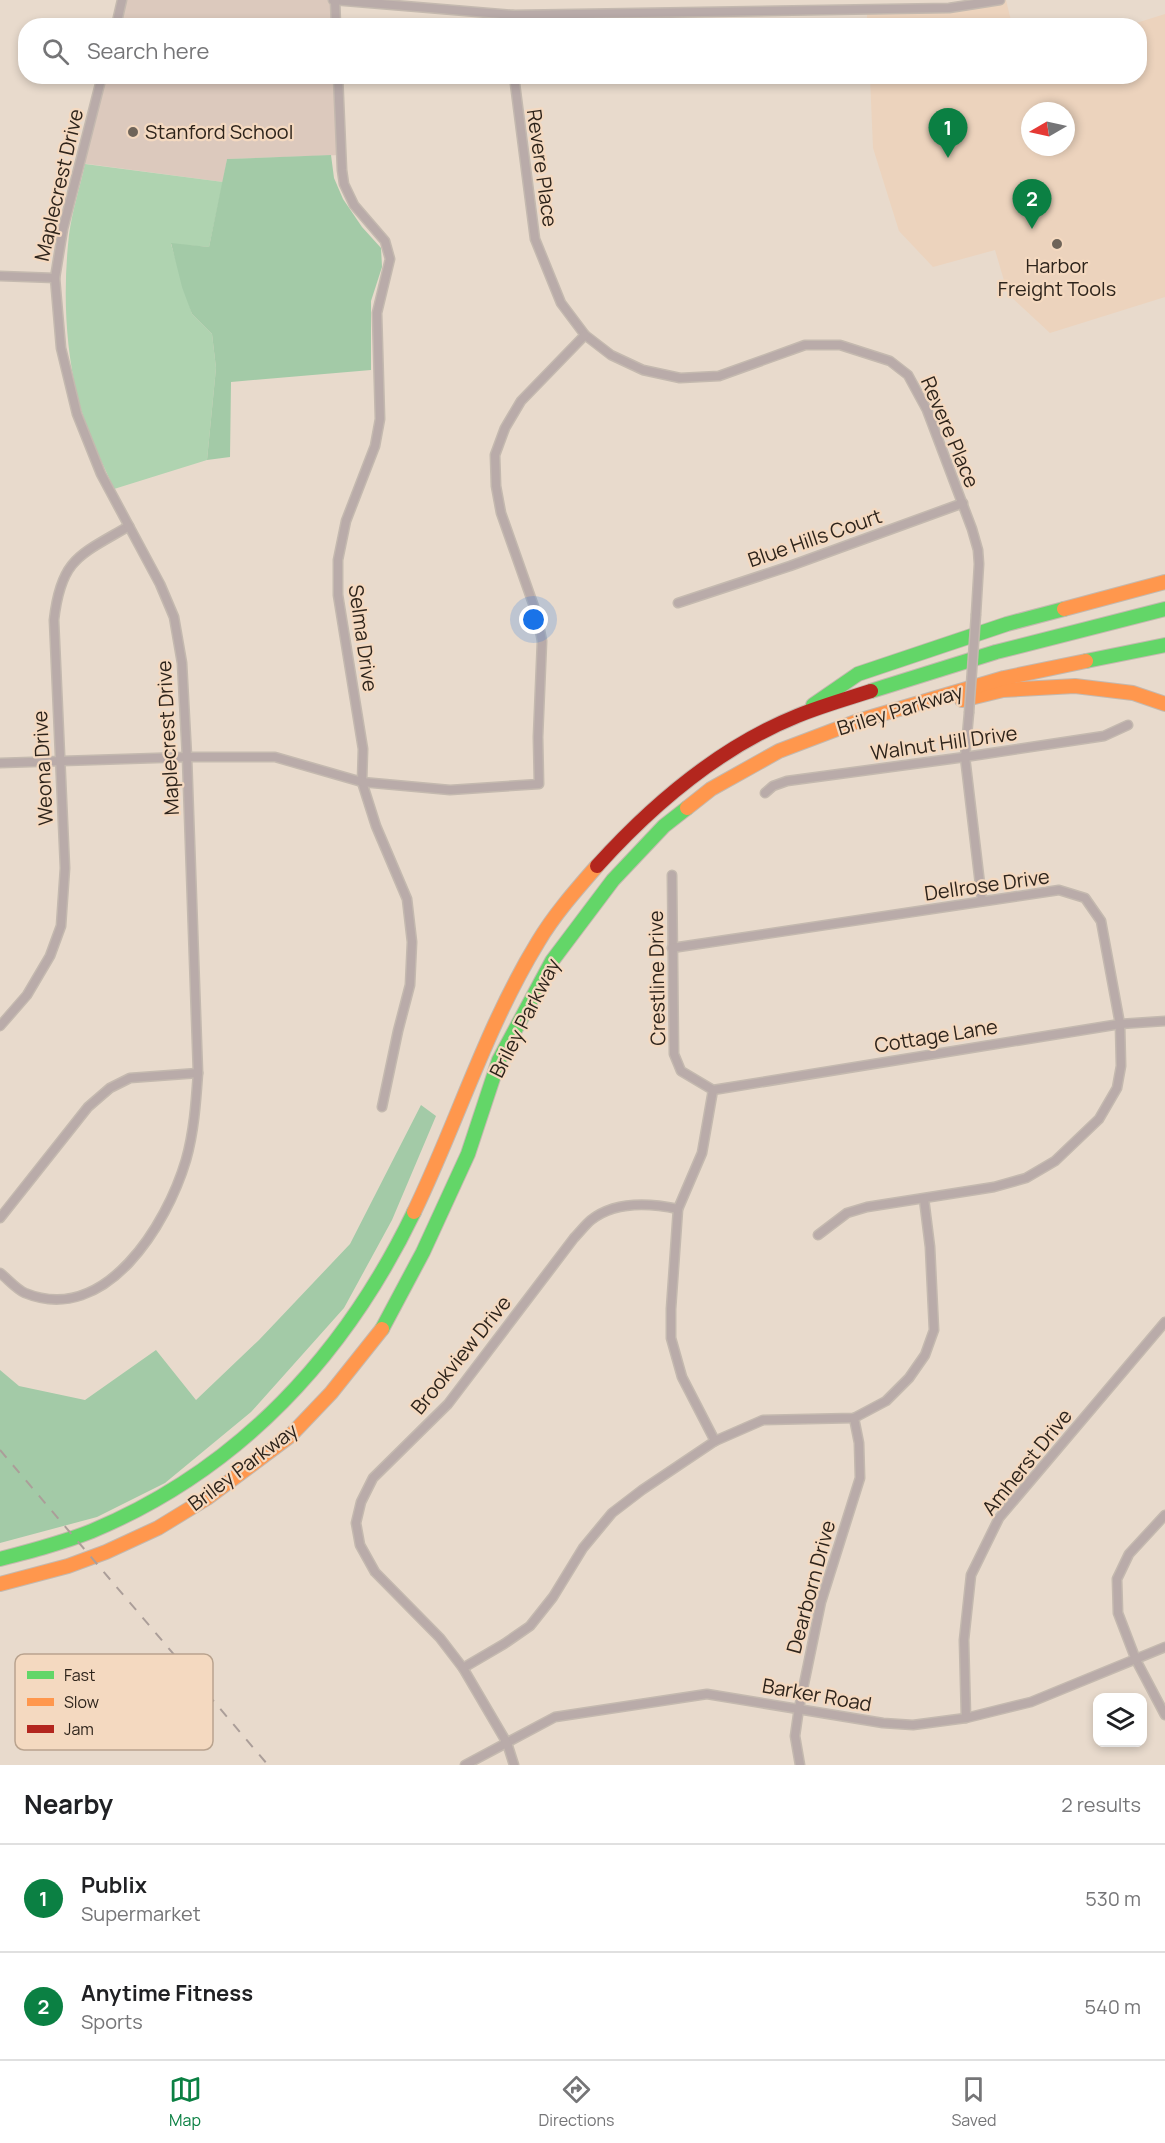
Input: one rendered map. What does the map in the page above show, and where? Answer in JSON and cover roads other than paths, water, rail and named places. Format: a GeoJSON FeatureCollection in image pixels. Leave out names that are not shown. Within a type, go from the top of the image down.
{"type":"FeatureCollection","features":[{"type":"Feature","properties":{"kind":"highway"},"geometry":{"type":"LineString","coordinates":[[795,717],[858,674],[1007,624],[1165,582]]}},
{"type":"Feature","properties":{"kind":"highway","name":"Briley Parkway"},"geometry":{"type":"LineString","coordinates":[[0,1559],[68,1540],[134,1512],[212,1465],[241,1444],[275,1413],[321,1364],[362,1309],[403,1236],[442,1149],[482,1050],[538,941],[579,886],[616,844],[664,798],[711,763],[795,717],[946,666],[1165,609]]}},
{"type":"Feature","properties":{"kind":"highway","name":"Briley Parkway"},"geometry":{"type":"LineString","coordinates":[[0,1584],[69,1566],[158,1528],[207,1498],[290,1436],[331,1393],[384,1326],[423,1252],[468,1154],[499,1060],[552,961],[613,880],[664,826],[711,789],[779,751],[858,721],[1004,678],[1165,645]]}},
{"type":"Feature","properties":{"kind":"highway"},"geometry":{"type":"LineString","coordinates":[[894,710],[951,703],[1003,690],[1075,686],[1133,693],[1165,704]]}},
{"type":"Feature","properties":{"kind":"street"},"geometry":{"type":"LineString","coordinates":[[118,18],[122,0]]}},
{"type":"Feature","properties":{"kind":"street"},"geometry":{"type":"LineString","coordinates":[[336,18],[335,0],[513,15],[949,8],[1000,0]]}},
{"type":"Feature","properties":{"kind":"street","name":"Maplecrest Drive"},"geometry":{"type":"LineString","coordinates":[[0,1273],[24,1292],[52,1300],[79,1298],[112,1280],[141,1250],[172,1199],[187,1158],[195,1114],[198,1073],[187,758],[182,663],[174,617],[160,584],[100,474],[77,414],[61,348],[55,278],[63,229],[100,84]]}},
{"type":"Feature","properties":{"kind":"street","name":"Selma Drive"},"geometry":{"type":"LineString","coordinates":[[338,84],[344,184],[354,205],[385,241],[390,259],[377,313],[380,419],[376,442],[346,521],[338,560],[338,595],[363,748],[362,782],[376,826],[407,899],[412,942],[410,986],[382,1107]]}},
{"type":"Feature","properties":{"kind":"street","name":"Revere Place"},"geometry":{"type":"LineString","coordinates":[[515,84],[535,239],[561,303],[585,334],[611,354],[643,370],[680,378],[719,376],[805,345],[840,345],[890,361],[908,375],[927,410],[963,503],[978,550],[979,579],[965,757],[982,902]]}},
{"type":"Feature","properties":{"kind":"street"},"geometry":{"type":"LineString","coordinates":[[0,276],[55,278]]}},
{"type":"Feature","properties":{"kind":"street"},"geometry":{"type":"LineString","coordinates":[[0,763],[275,757],[362,782],[450,790],[539,784],[538,737],[542,641],[537,615],[501,513],[496,486],[495,454],[505,428],[520,401],[585,334]]}},
{"type":"Feature","properties":{"kind":"street","name":"Blue Hills Court"},"geometry":{"type":"LineString","coordinates":[[678,603],[790,566],[963,503]]}},
{"type":"Feature","properties":{"kind":"street","name":"Weona Drive"},"geometry":{"type":"LineString","coordinates":[[0,1026],[27,995],[50,956],[61,926],[65,868],[54,620],[56,598],[66,572],[79,556],[129,526]]}},
{"type":"Feature","properties":{"kind":"street","name":"Walnut Hill Drive"},"geometry":{"type":"LineString","coordinates":[[765,793],[773,786],[787,781],[1104,736],[1128,725]]}},
{"type":"Feature","properties":{"kind":"street","name":"Crestline Drive"},"geometry":{"type":"LineString","coordinates":[[672,875],[674,1054],[681,1071],[713,1090]]}},
{"type":"Feature","properties":{"kind":"street","name":"Dellrose Drive"},"geometry":{"type":"LineString","coordinates":[[672,948],[1059,890],[1085,898],[1101,921],[1120,1024],[1121,1066],[1117,1088],[1099,1119],[1055,1161],[1026,1178],[994,1187],[867,1207],[847,1213],[818,1235]]}},
{"type":"Feature","properties":{"kind":"street","name":"Cottage Lane"},"geometry":{"type":"LineString","coordinates":[[713,1090],[1120,1024],[1165,1021]]}},
{"type":"Feature","properties":{"kind":"street"},"geometry":{"type":"LineString","coordinates":[[0,1218],[88,1107],[110,1088],[129,1078],[198,1073]]}},
{"type":"Feature","properties":{"kind":"street"},"geometry":{"type":"LineString","coordinates":[[713,1090],[702,1153],[678,1209],[671,1338],[682,1377],[715,1441]]}},
{"type":"Feature","properties":{"kind":"street"},"geometry":{"type":"LineString","coordinates":[[463,1668],[530,1626],[553,1597],[583,1548],[612,1513],[715,1441],[763,1420],[854,1418],[886,1401],[909,1378],[925,1355],[934,1330],[930,1247],[924,1199]]}},
{"type":"Feature","properties":{"kind":"street","name":"Brookview Drive"},"geometry":{"type":"LineString","coordinates":[[514,1765],[507,1743],[463,1668],[440,1638],[375,1572],[360,1545],[356,1523],[361,1502],[373,1478],[448,1404],[574,1238],[591,1220],[613,1208],[634,1205],[658,1204],[678,1209]]}},
{"type":"Feature","properties":{"kind":"street","name":"Amherst Drive"},"geometry":{"type":"LineString","coordinates":[[966,1718],[964,1640],[971,1575],[999,1518],[1165,1322]]}},
{"type":"Feature","properties":{"kind":"street","name":"Dearborn Drive"},"geometry":{"type":"LineString","coordinates":[[800,1765],[795,1736],[821,1602],[860,1478],[859,1443],[854,1418]]}},
{"type":"Feature","properties":{"kind":"street"},"geometry":{"type":"LineString","coordinates":[[1165,1515],[1129,1554],[1117,1579],[1118,1613],[1136,1660],[1165,1715]]}},
{"type":"Feature","properties":{"kind":"street","name":"Barker Road"},"geometry":{"type":"LineString","coordinates":[[465,1765],[555,1717],[707,1694],[883,1723],[913,1725],[966,1718],[1031,1702],[1165,1647]]}},
{"type":"Feature","properties":{"kind":"railway"},"geometry":{"type":"LineString","coordinates":[[0,1450],[174,1654]]}},
{"type":"Feature","properties":{"kind":"railway"},"geometry":{"type":"LineString","coordinates":[[213,1700],[268,1765]]}},
{"type":"Feature","properties":{"kind":"place","name":"Stanford School"},"geometry":{"type":"Point","coordinates":[133,132]}},
{"type":"Feature","properties":{"kind":"place","name":"Publix"},"geometry":{"type":"Point","coordinates":[948,158]}},
{"type":"Feature","properties":{"kind":"place","name":"Anytime Fitness"},"geometry":{"type":"Point","coordinates":[1032,229]}},
{"type":"Feature","properties":{"kind":"place","name":"Harbor Freight Tools"},"geometry":{"type":"Point","coordinates":[1057,244]}}]}
